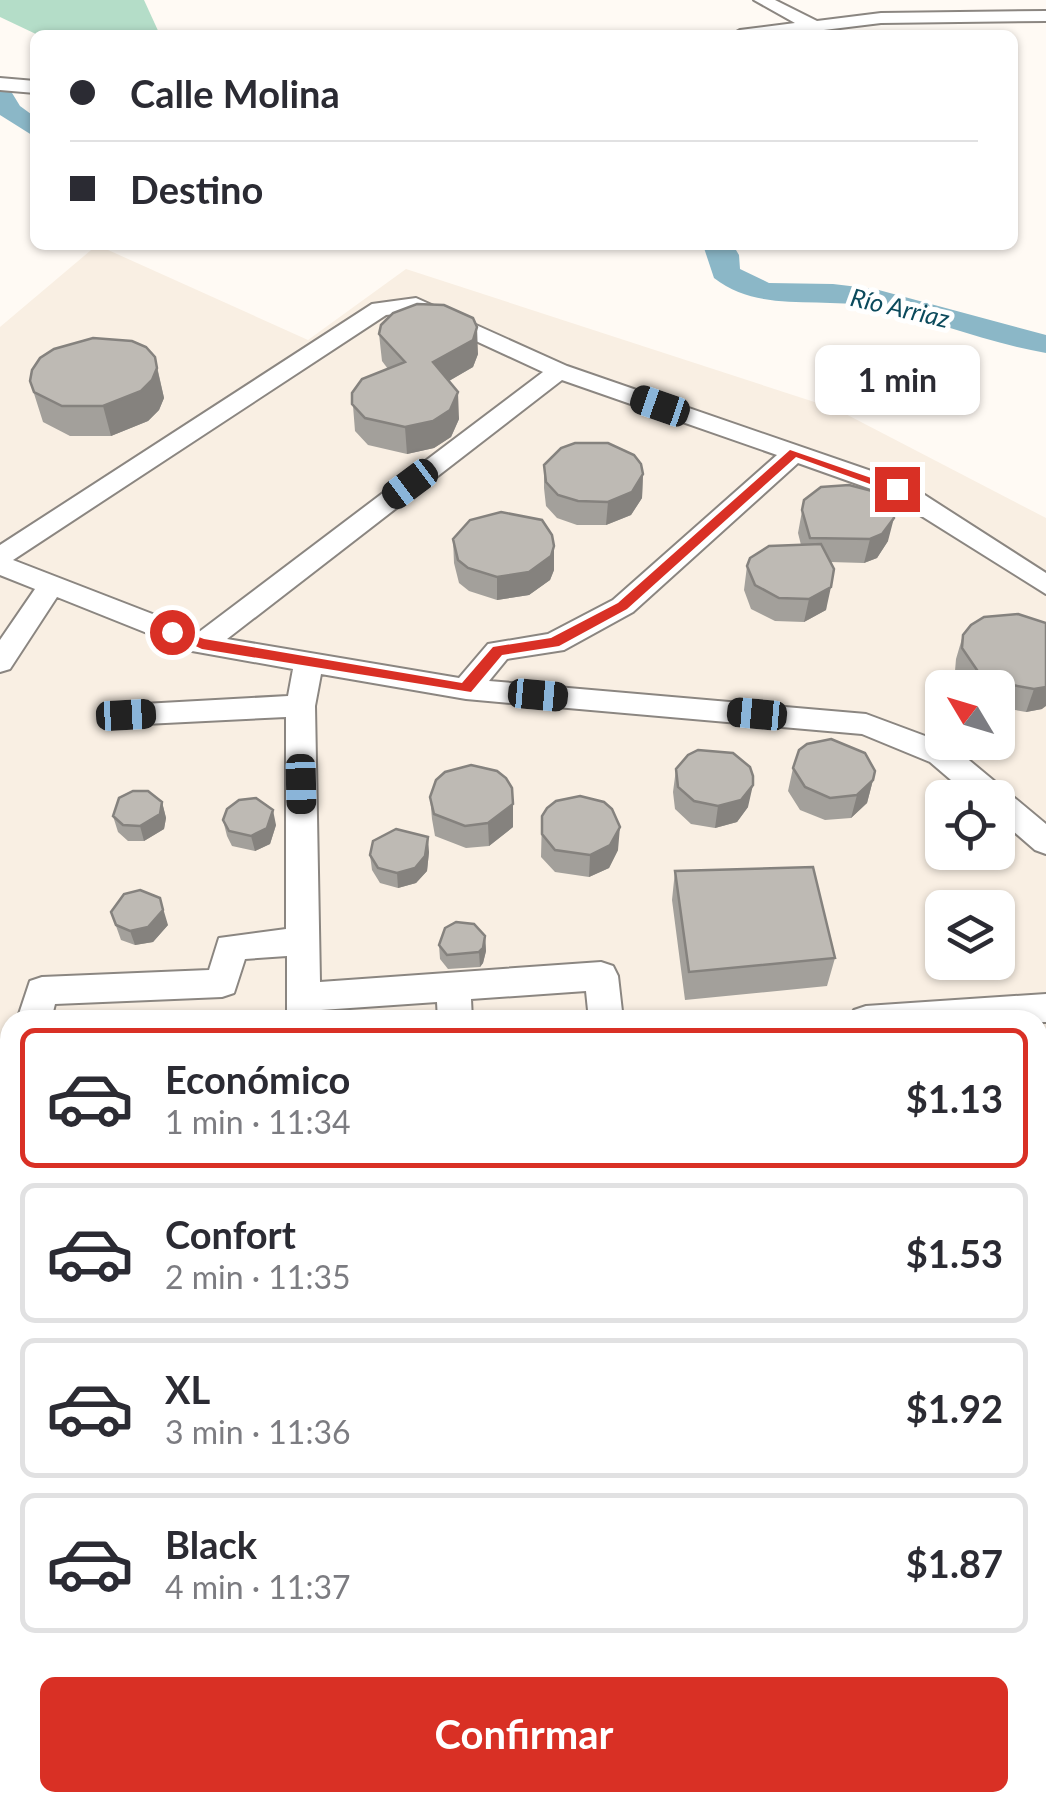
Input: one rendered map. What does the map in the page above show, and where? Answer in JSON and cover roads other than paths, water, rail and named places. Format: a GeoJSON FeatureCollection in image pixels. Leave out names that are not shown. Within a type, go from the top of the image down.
{"type":"FeatureCollection","features":[{"type":"Feature","properties":{"kind":"street"},"geometry":{"type":"LineString","coordinates":[[762,0],[812,25]]}},
{"type":"Feature","properties":{"kind":"street"},"geometry":{"type":"LineString","coordinates":[[958,17],[982,0]]}},
{"type":"Feature","properties":{"kind":"street"},"geometry":{"type":"LineString","coordinates":[[776,30],[958,17],[1046,16]]}},
{"type":"Feature","properties":{"kind":"street"},"geometry":{"type":"LineString","coordinates":[[0,84],[28,86]]}},
{"type":"Feature","properties":{"kind":"street"},"geometry":{"type":"LineString","coordinates":[[0,557],[380,309],[416,305],[559,371],[897,489],[1046,585]]}},
{"type":"Feature","properties":{"kind":"street"},"geometry":{"type":"LineString","coordinates":[[202,644],[559,371]]}},
{"type":"Feature","properties":{"kind":"street"},"geometry":{"type":"LineString","coordinates":[[466,689],[498,651],[554,643],[622,606],[794,452]]}},
{"type":"Feature","properties":{"kind":"street"},"geometry":{"type":"LineString","coordinates":[[0,564],[202,644],[466,689],[866,724],[941,754],[972,780]]}},
{"type":"Feature","properties":{"kind":"street"},"geometry":{"type":"LineString","coordinates":[[0,662],[52,585]]}},
{"type":"Feature","properties":{"kind":"street"},"geometry":{"type":"LineString","coordinates":[[309,662],[300,706],[304,1008],[454,1003],[602,976],[605,1010]]}},
{"type":"Feature","properties":{"kind":"street"},"geometry":{"type":"LineString","coordinates":[[126,715],[300,706]]}},
{"type":"Feature","properties":{"kind":"street"},"geometry":{"type":"LineString","coordinates":[[1015,816],[1046,842]]}},
{"type":"Feature","properties":{"kind":"street"},"geometry":{"type":"LineString","coordinates":[[37,1010],[42,991],[222,982],[231,946],[303,940]]}},
{"type":"Feature","properties":{"kind":"street"},"geometry":{"type":"LineString","coordinates":[[1016,1010],[1046,1008]]}},
{"type":"Feature","properties":{"kind":"waterway","name":"Río Arriaz"},"geometry":{"type":"LineString","coordinates":[[0,93],[10,111],[30,125]]}},
{"type":"Feature","properties":{"kind":"waterway","name":"Río Arriaz"},"geometry":{"type":"LineString","coordinates":[[721,250],[725,272],[754,289],[875,298],[997,334],[1046,344]]}}]}
